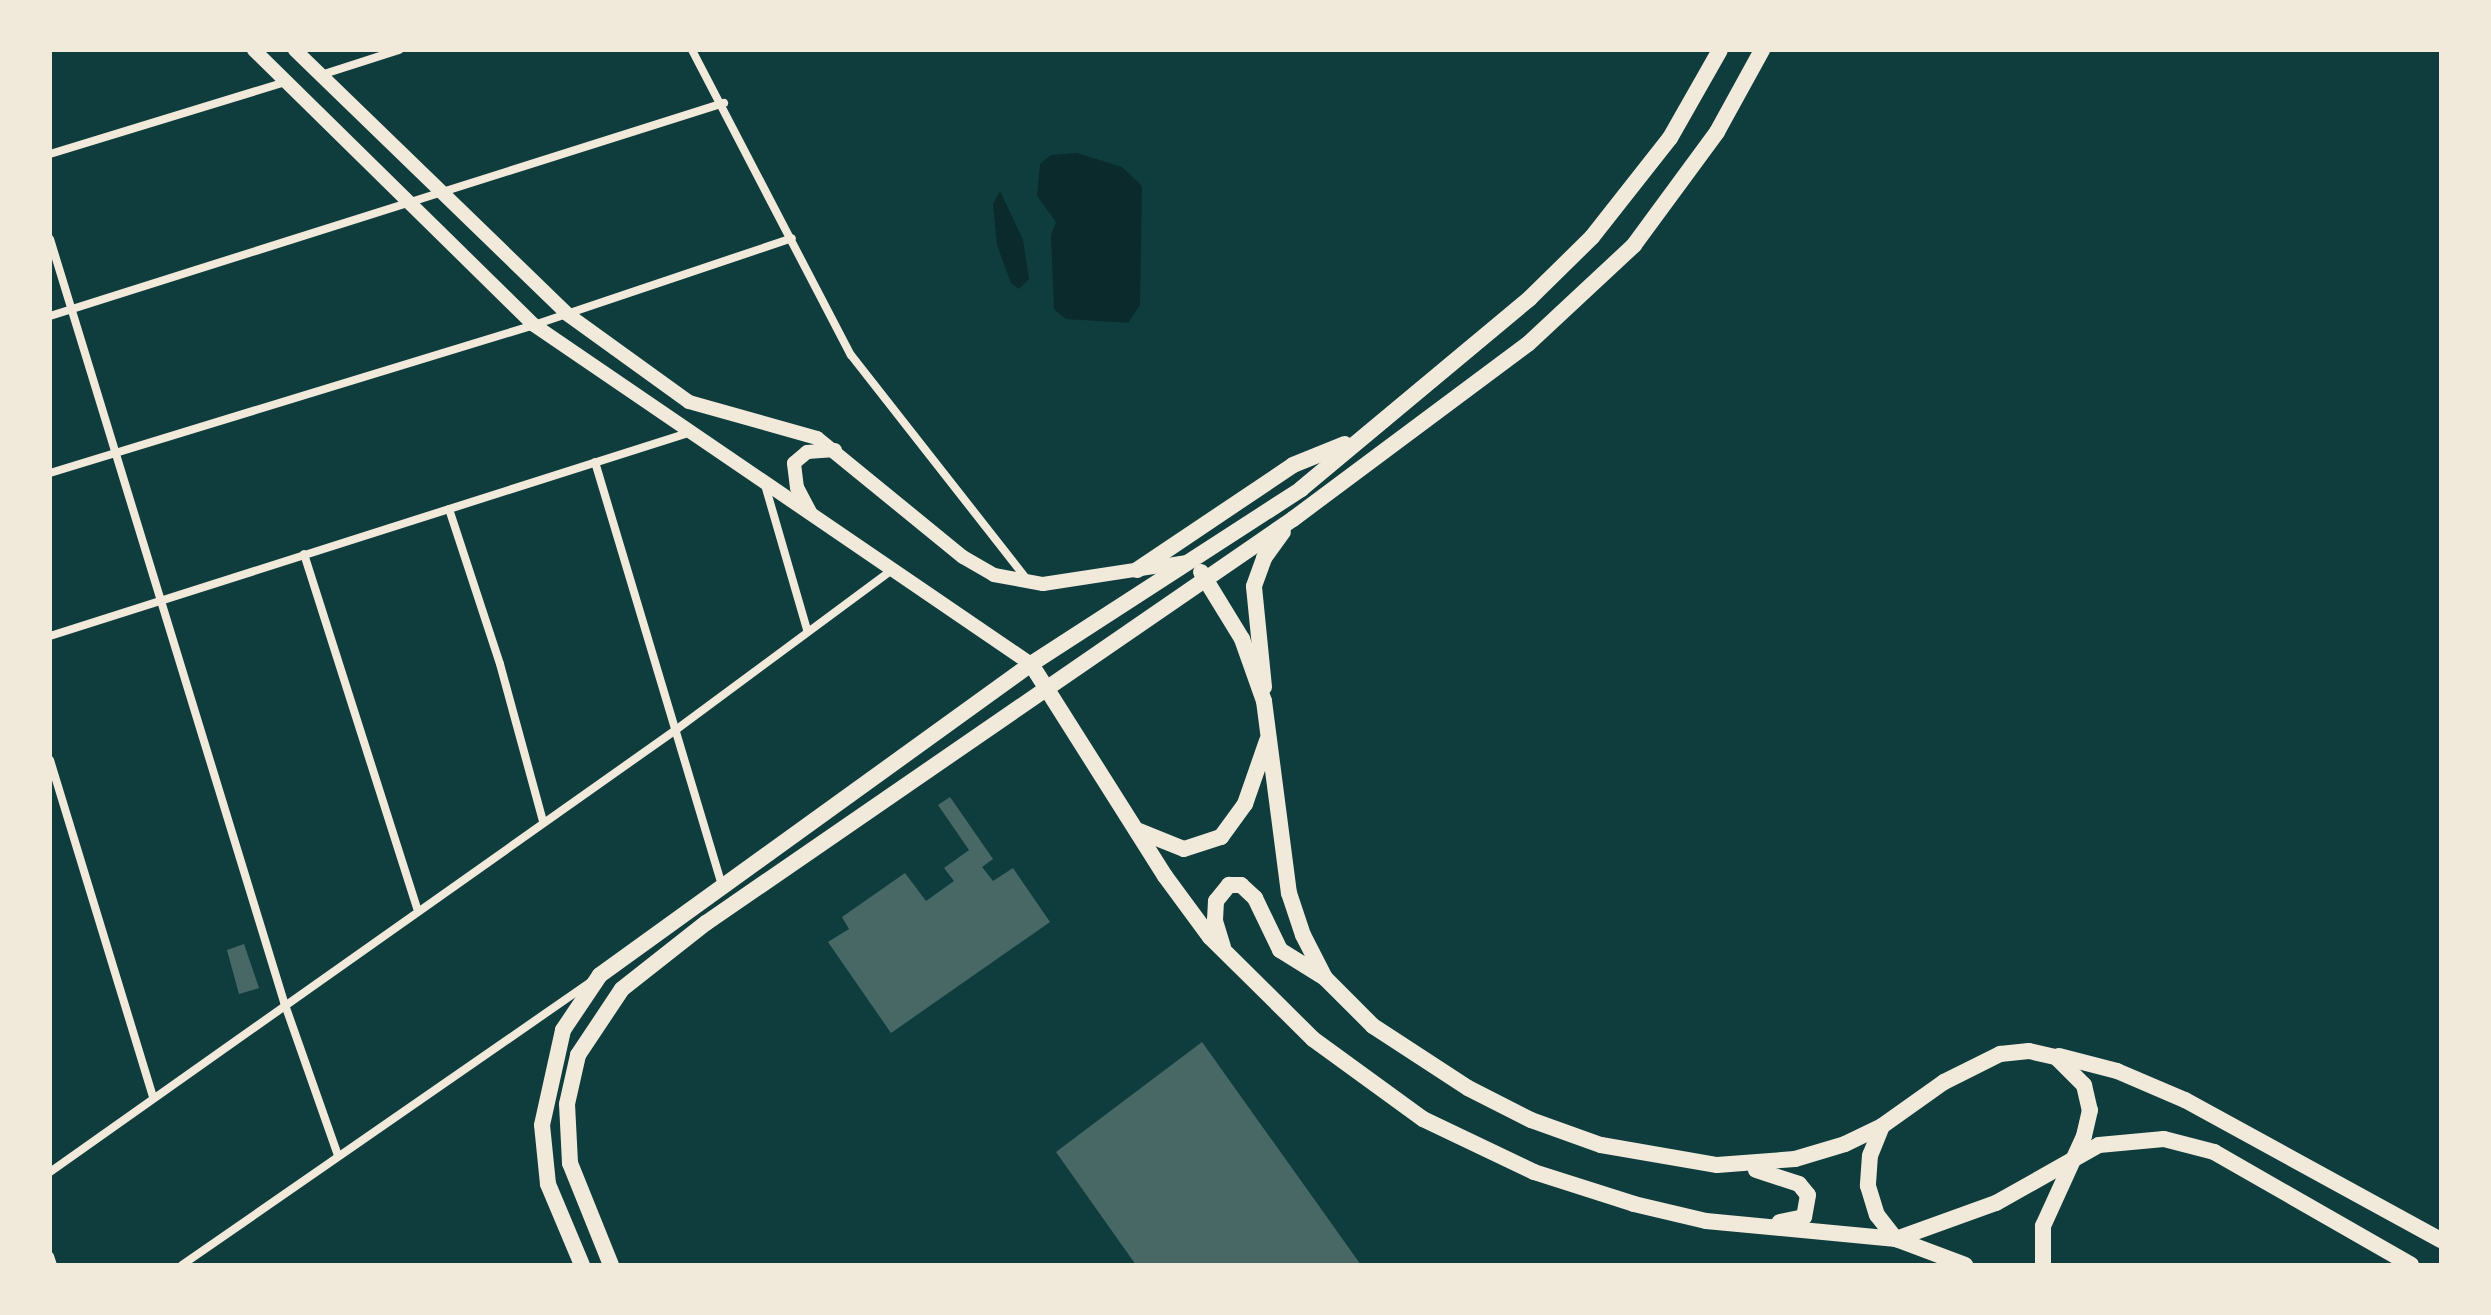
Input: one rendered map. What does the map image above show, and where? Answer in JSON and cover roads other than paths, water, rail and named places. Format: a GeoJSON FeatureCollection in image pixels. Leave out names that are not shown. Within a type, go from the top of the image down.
{"type":"FeatureCollection","features":[{"type":"Feature","properties":{"kind":"main road"},"geometry":{"type":"LineString","coordinates":[[582,1265],[548,1184],[542,1125],[563,1030],[600,975],[1031,664],[1301,489],[1530,298],[1592,237],[1670,138],[1720,50]]}},
{"type":"Feature","properties":{"kind":"main road"},"geometry":{"type":"LineString","coordinates":[[611,1265],[581,1197],[566,1130],[578,1055],[605,1007],[645,968],[706,923],[1293,519],[1456,401],[1594,288],[1674,194],[1717,132],[1762,50]]}},
{"type":"Feature","properties":{"kind":"main road"},"geometry":{"type":"LineString","coordinates":[[1137,570],[1293,465],[1358,439]]}},
{"type":"Feature","properties":{"kind":"main road"},"geometry":{"type":"LineString","coordinates":[[1293,519],[1264,558],[1254,586],[1264,701],[1289,893],[1325,978]]}},
{"type":"Feature","properties":{"kind":"main road"},"geometry":{"type":"LineString","coordinates":[[1187,562],[1206,579],[1242,639],[1264,701]]}},
{"type":"Feature","properties":{"kind":"main road"},"geometry":{"type":"LineString","coordinates":[[1031,664],[1049,686],[1134,828],[1192,916],[1229,958],[1313,1039],[1437,1127],[1571,1185],[1706,1221],[1896,1239],[1965,1265]]}},
{"type":"Feature","properties":{"kind":"main road"},"geometry":{"type":"LineString","coordinates":[[1134,828],[1171,848],[1199,847],[1221,837],[1245,804],[1269,733]]}},
{"type":"Feature","properties":{"kind":"main road"},"geometry":{"type":"LineString","coordinates":[[1229,958],[1215,910],[1220,894],[1236,884],[1255,898],[1287,957],[1325,978],[1373,1026],[1495,1103],[1601,1145],[1771,1172],[1799,1184],[1808,1195],[1809,1209],[1792,1221],[1706,1221]]}},
{"type":"Feature","properties":{"kind":"main road"},"geometry":{"type":"LineString","coordinates":[[1717,1165],[1795,1159],[1882,1126],[1944,1082],[1987,1059],[2014,1051],[2043,1053],[2095,1064],[2185,1100],[2441,1240]]}},
{"type":"Feature","properties":{"kind":"main road"},"geometry":{"type":"LineString","coordinates":[[2043,1053],[2067,1064],[2088,1097],[2089,1123],[2043,1226],[2043,1265]]}},
{"type":"Feature","properties":{"kind":"main road"},"geometry":{"type":"LineString","coordinates":[[1882,1126],[1870,1155],[1868,1186],[1877,1215],[1896,1239]]}},
{"type":"Feature","properties":{"kind":"main road"},"geometry":{"type":"LineString","coordinates":[[1896,1239],[1996,1203],[2099,1145],[2131,1139],[2198,1146],[2411,1265]]}},
{"type":"Feature","properties":{"kind":"street"},"geometry":{"type":"LineString","coordinates":[[254,50],[534,325],[688,433],[1031,664]]}},
{"type":"Feature","properties":{"kind":"street"},"geometry":{"type":"LineString","coordinates":[[295,50],[438,193],[567,314],[689,402],[723,415],[801,431],[835,450],[963,557],[994,575],[1030,584],[1187,562]]}},
{"type":"Feature","properties":{"kind":"street"},"geometry":{"type":"LineString","coordinates":[[321,75],[399,50]]}},
{"type":"Feature","properties":{"kind":"street"},"geometry":{"type":"LineString","coordinates":[[692,50],[724,103],[869,383],[1030,584]]}},
{"type":"Feature","properties":{"kind":"street"},"geometry":{"type":"LineString","coordinates":[[50,154],[287,82]]}},
{"type":"Feature","properties":{"kind":"street"},"geometry":{"type":"LineString","coordinates":[[50,316],[724,103]]}},
{"type":"Feature","properties":{"kind":"street"},"geometry":{"type":"LineString","coordinates":[[50,473],[534,325],[792,238]]}},
{"type":"Feature","properties":{"kind":"street"},"geometry":{"type":"LineString","coordinates":[[50,239],[118,451],[284,1002],[338,1155]]}},
{"type":"Feature","properties":{"kind":"street"},"geometry":{"type":"LineString","coordinates":[[50,636],[688,433]]}},
{"type":"Feature","properties":{"kind":"street"},"geometry":{"type":"LineString","coordinates":[[811,514],[797,488],[794,463],[807,452],[835,450]]}},
{"type":"Feature","properties":{"kind":"street"},"geometry":{"type":"LineString","coordinates":[[595,462],[722,885]]}},
{"type":"Feature","properties":{"kind":"street"},"geometry":{"type":"LineString","coordinates":[[765,485],[807,630]]}},
{"type":"Feature","properties":{"kind":"street"},"geometry":{"type":"LineString","coordinates":[[449,509],[500,664],[543,821]]}},
{"type":"Feature","properties":{"kind":"street"},"geometry":{"type":"LineString","coordinates":[[304,554],[417,908]]}},
{"type":"Feature","properties":{"kind":"street"},"geometry":{"type":"LineString","coordinates":[[50,1172],[417,908],[677,729],[893,569]]}},
{"type":"Feature","properties":{"kind":"street"},"geometry":{"type":"LineString","coordinates":[[50,760],[153,1096]]}},
{"type":"Feature","properties":{"kind":"street"},"geometry":{"type":"LineString","coordinates":[[182,1265],[600,975]]}},
{"type":"Feature","properties":{"kind":"street"},"geometry":{"type":"LineString","coordinates":[[50,1256],[53,1265]]}},
{"type":"Feature","properties":{"kind":"water"},"geometry":{"type":"Polygon","coordinates":[[[1077,153],[1122,167],[1142,186],[1140,305],[1128,323],[1066,319],[1054,309],[1051,235],[1056,222],[1037,196],[1040,164],[1051,155],[1077,153]]]}},
{"type":"Feature","properties":{"kind":"water"},"geometry":{"type":"Polygon","coordinates":[[[1000,191],[1023,240],[1029,279],[1019,289],[1011,283],[997,245],[993,204],[1000,191]]]}}]}
